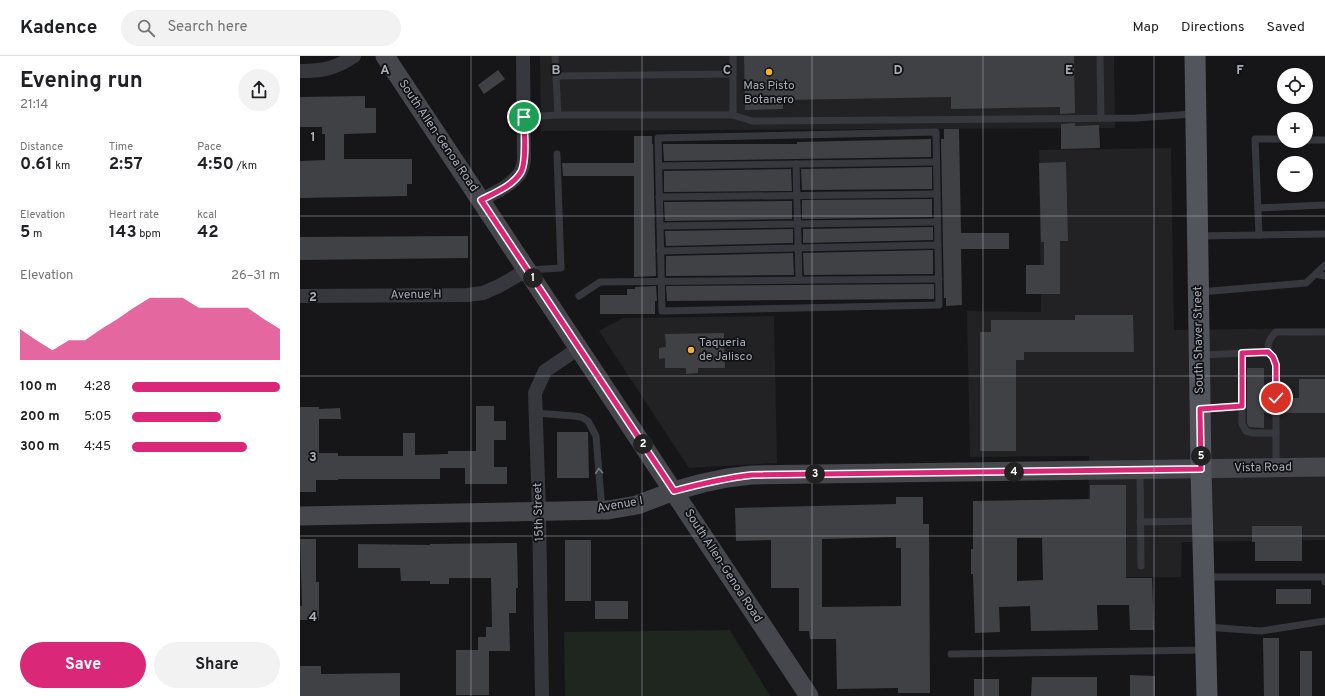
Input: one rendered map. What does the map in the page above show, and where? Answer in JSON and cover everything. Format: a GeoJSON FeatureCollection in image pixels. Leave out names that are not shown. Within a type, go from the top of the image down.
{"type":"FeatureCollection","features":[{"type":"Feature","properties":{"kind":"main road","name":"South Shaver Street"},"geometry":{"type":"LineString","coordinates":[[1195,56],[1201,469],[1207,696]]}},
{"type":"Feature","properties":{"kind":"street"},"geometry":{"type":"LineString","coordinates":[[300,72],[317,71],[339,66],[354,56]]}},
{"type":"Feature","properties":{"kind":"street","name":"South Allen-Genoa Road"},"geometry":{"type":"LineString","coordinates":[[385,56],[809,696]]}},
{"type":"Feature","properties":{"kind":"street"},"geometry":{"type":"LineString","coordinates":[[481,200],[505,187],[521,172],[524,160],[523,56]]}},
{"type":"Feature","properties":{"kind":"street","name":"Avenue H"},"geometry":{"type":"LineString","coordinates":[[300,296],[467,295],[483,293],[499,286],[527,270]]}},
{"type":"Feature","properties":{"kind":"street","name":"15th Street"},"geometry":{"type":"LineString","coordinates":[[542,696],[539,512],[535,393],[545,371],[579,348]]}},
{"type":"Feature","properties":{"kind":"street","name":"Vista Road"},"geometry":{"type":"LineString","coordinates":[[1201,469],[1325,467]]}},
{"type":"Feature","properties":{"kind":"street","name":"Avenue I"},"geometry":{"type":"LineString","coordinates":[[300,516],[602,510],[637,505],[674,491],[715,480],[752,475],[1201,469]]}},
{"type":"Feature","properties":{"kind":"lane"},"geometry":{"type":"LineString","coordinates":[[556,56],[558,115]]}},
{"type":"Feature","properties":{"kind":"lane"},"geometry":{"type":"LineString","coordinates":[[732,56],[733,115]]}},
{"type":"Feature","properties":{"kind":"lane"},"geometry":{"type":"LineString","coordinates":[[1100,56],[1101,118]]}},
{"type":"Feature","properties":{"kind":"lane"},"geometry":{"type":"LineString","coordinates":[[556,76],[733,74]]}},
{"type":"Feature","properties":{"kind":"lane"},"geometry":{"type":"LineString","coordinates":[[524,117],[558,115],[733,115],[752,121],[1136,118],[1196,114]]}},
{"type":"Feature","properties":{"kind":"lane"},"geometry":{"type":"LineString","coordinates":[[936,132],[936,162],[939,305],[662,311],[658,138],[936,132]]}},
{"type":"Feature","properties":{"kind":"lane"},"geometry":{"type":"LineString","coordinates":[[1258,235],[1255,139],[1277,139]]}},
{"type":"Feature","properties":{"kind":"lane"},"geometry":{"type":"LineString","coordinates":[[1313,140],[1325,140]]}},
{"type":"Feature","properties":{"kind":"lane"},"geometry":{"type":"LineString","coordinates":[[527,270],[561,268],[557,154]]}},
{"type":"Feature","properties":{"kind":"lane"},"geometry":{"type":"LineString","coordinates":[[659,166],[936,162]]}},
{"type":"Feature","properties":{"kind":"lane"},"geometry":{"type":"LineString","coordinates":[[796,164],[799,280]]}},
{"type":"Feature","properties":{"kind":"lane"},"geometry":{"type":"LineString","coordinates":[[659,197],[937,194]]}},
{"type":"Feature","properties":{"kind":"lane"},"geometry":{"type":"LineString","coordinates":[[1258,208],[1325,205]]}},
{"type":"Feature","properties":{"kind":"lane"},"geometry":{"type":"LineString","coordinates":[[660,226],[938,222]]}},
{"type":"Feature","properties":{"kind":"lane"},"geometry":{"type":"LineString","coordinates":[[1197,236],[1325,234]]}},
{"type":"Feature","properties":{"kind":"lane"},"geometry":{"type":"LineString","coordinates":[[660,251],[938,245]]}},
{"type":"Feature","properties":{"kind":"lane"},"geometry":{"type":"LineString","coordinates":[[1198,292],[1306,283],[1325,265]]}},
{"type":"Feature","properties":{"kind":"lane"},"geometry":{"type":"LineString","coordinates":[[1316,274],[1325,276]]}},
{"type":"Feature","properties":{"kind":"lane"},"geometry":{"type":"LineString","coordinates":[[579,296],[600,282],[939,278]]}},
{"type":"Feature","properties":{"kind":"lane"},"geometry":{"type":"LineString","coordinates":[[1276,398],[1276,365],[1273,357],[1268,352],[1268,344],[1271,336],[1276,332],[1325,332]]}},
{"type":"Feature","properties":{"kind":"lane"},"geometry":{"type":"LineString","coordinates":[[1199,355],[1268,352]]}},
{"type":"Feature","properties":{"kind":"lane"},"geometry":{"type":"LineString","coordinates":[[1242,353],[1242,424],[1246,431],[1252,433],[1276,433]]}},
{"type":"Feature","properties":{"kind":"lane"},"geometry":{"type":"LineString","coordinates":[[1200,409],[1242,406]]}},
{"type":"Feature","properties":{"kind":"lane"},"geometry":{"type":"LineString","coordinates":[[536,413],[581,417],[588,421],[596,436],[602,510]]}},
{"type":"Feature","properties":{"kind":"lane"},"geometry":{"type":"LineString","coordinates":[[1276,413],[1276,468]]}},
{"type":"Feature","properties":{"kind":"lane"},"geometry":{"type":"LineString","coordinates":[[1140,470],[1141,566]]}},
{"type":"Feature","properties":{"kind":"lane"},"geometry":{"type":"LineString","coordinates":[[1140,522],[1202,521]]}},
{"type":"Feature","properties":{"kind":"lane"},"geometry":{"type":"LineString","coordinates":[[1204,578],[1325,577],[1325,582]]}},
{"type":"Feature","properties":{"kind":"lane"},"geometry":{"type":"LineString","coordinates":[[1206,627],[1261,631],[1325,621]]}},
{"type":"Feature","properties":{"kind":"lane"},"geometry":{"type":"LineString","coordinates":[[951,654],[1206,650]]}},
{"type":"Feature","properties":{"kind":"shaded area"},"geometry":{"type":"Polygon","coordinates":[[[540,56],[1114,56],[1115,128],[541,131],[540,56]]]}},
{"type":"Feature","properties":{"kind":"shaded area"},"geometry":{"type":"Polygon","coordinates":[[[1171,148],[1174,330],[1325,328],[1325,540],[1182,542],[1181,577],[1087,577],[1089,456],[970,457],[967,311],[1041,312],[1039,150],[1171,148]]]}},
{"type":"Feature","properties":{"kind":"shaded area"},"geometry":{"type":"Polygon","coordinates":[[[774,316],[777,463],[689,468],[599,331],[623,318],[774,316]]]}},
{"type":"Feature","properties":{"kind":"shaded area"},"geometry":{"type":"Polygon","coordinates":[[[730,630],[770,696],[565,696],[564,632],[730,630]]]}},
{"type":"Feature","properties":{"kind":"building"},"geometry":{"type":"Polygon","coordinates":[[[744,56],[1074,56],[1075,113],[1060,114],[1060,107],[951,109],[951,97],[783,100],[783,109],[745,110],[744,56]]]}},
{"type":"Feature","properties":{"kind":"building"},"geometry":{"type":"Polygon","coordinates":[[[498,70],[505,79],[484,94],[478,85],[498,70]]]}},
{"type":"Feature","properties":{"kind":"building"},"geometry":{"type":"Polygon","coordinates":[[[365,96],[365,108],[376,108],[376,133],[344,134],[344,159],[412,159],[412,184],[407,184],[407,196],[300,198],[300,161],[325,160],[325,134],[322,134],[322,127],[300,127],[300,97],[365,96]]]}},
{"type":"Feature","properties":{"kind":"building"},"geometry":{"type":"Polygon","coordinates":[[[1075,123],[1075,126],[1099,125],[1100,148],[1061,149],[1061,124],[1075,123]]]}},
{"type":"Feature","properties":{"kind":"building"},"geometry":{"type":"Polygon","coordinates":[[[944,129],[959,129],[961,233],[1009,233],[1009,249],[961,249],[962,305],[946,306],[946,298],[944,298],[941,139],[944,139],[944,129]]]}},
{"type":"Feature","properties":{"kind":"building"},"geometry":{"type":"Polygon","coordinates":[[[634,136],[652,136],[656,276],[634,277],[634,176],[563,176],[562,163],[634,163],[634,136]]]}},
{"type":"Feature","properties":{"kind":"building"},"geometry":{"type":"Polygon","coordinates":[[[931,139],[931,157],[664,161],[663,144],[797,144],[797,142],[931,139]]]}},
{"type":"Feature","properties":{"kind":"building"},"geometry":{"type":"Polygon","coordinates":[[[1066,162],[1068,241],[1060,241],[1060,294],[1026,294],[1026,265],[1044,265],[1044,242],[1041,242],[1039,163],[1066,162]]]}},
{"type":"Feature","properties":{"kind":"building"},"geometry":{"type":"Polygon","coordinates":[[[932,167],[932,189],[802,190],[801,169],[932,167]]]}},
{"type":"Feature","properties":{"kind":"building"},"geometry":{"type":"Polygon","coordinates":[[[791,169],[792,191],[664,192],[664,171],[791,169]]]}},
{"type":"Feature","properties":{"kind":"building"},"geometry":{"type":"Polygon","coordinates":[[[932,199],[932,217],[802,219],[802,200],[932,199]]]}},
{"type":"Feature","properties":{"kind":"building"},"geometry":{"type":"Polygon","coordinates":[[[792,201],[792,219],[665,221],[664,202],[792,201]]]}},
{"type":"Feature","properties":{"kind":"building"},"geometry":{"type":"Polygon","coordinates":[[[933,227],[933,240],[803,243],[803,229],[933,227]]]}},
{"type":"Feature","properties":{"kind":"building"},"geometry":{"type":"Polygon","coordinates":[[[793,229],[793,243],[666,246],[665,231],[793,229]]]}},
{"type":"Feature","properties":{"kind":"building"},"geometry":{"type":"Polygon","coordinates":[[[468,236],[468,258],[300,260],[300,237],[468,236]]]}},
{"type":"Feature","properties":{"kind":"building"},"geometry":{"type":"Polygon","coordinates":[[[933,250],[933,274],[804,275],[803,253],[933,250]]]}},
{"type":"Feature","properties":{"kind":"building"},"geometry":{"type":"Polygon","coordinates":[[[793,253],[794,275],[666,276],[666,256],[793,253]]]}},
{"type":"Feature","properties":{"kind":"building"},"geometry":{"type":"Polygon","coordinates":[[[934,284],[934,299],[667,301],[666,286],[934,284]]]}},
{"type":"Feature","properties":{"kind":"building"},"geometry":{"type":"Polygon","coordinates":[[[656,286],[657,301],[655,301],[655,314],[600,314],[600,295],[627,295],[627,289],[656,286]]]}},
{"type":"Feature","properties":{"kind":"building"},"geometry":{"type":"Polygon","coordinates":[[[1075,315],[1133,315],[1134,352],[1024,352],[1024,360],[1016,360],[1016,451],[980,451],[980,332],[991,332],[991,320],[1075,320],[1075,315]]]}},
{"type":"Feature","properties":{"kind":"building"},"geometry":{"type":"Polygon","coordinates":[[[724,333],[725,368],[698,368],[698,373],[686,374],[686,368],[665,368],[665,358],[659,359],[659,348],[666,347],[665,334],[724,333]]]}},
{"type":"Feature","properties":{"kind":"building"},"geometry":{"type":"Polygon","coordinates":[[[1247,368],[1264,368],[1264,398],[1271,398],[1272,401],[1276,403],[1279,402],[1281,398],[1299,398],[1299,379],[1325,379],[1325,413],[1281,413],[1279,409],[1276,408],[1272,410],[1271,413],[1264,413],[1264,428],[1249,427],[1247,423],[1247,368]]]}},
{"type":"Feature","properties":{"kind":"building"},"geometry":{"type":"Polygon","coordinates":[[[476,406],[494,406],[494,421],[506,421],[506,440],[494,440],[494,467],[507,467],[507,484],[465,484],[465,468],[440,468],[440,479],[316,480],[316,492],[300,492],[300,407],[319,407],[319,409],[340,408],[341,419],[319,419],[319,453],[338,453],[338,456],[403,456],[403,433],[415,433],[415,455],[448,454],[448,451],[476,451],[476,406]]]}},
{"type":"Feature","properties":{"kind":"building"},"geometry":{"type":"Polygon","coordinates":[[[557,432],[588,432],[589,478],[557,478],[557,432]]]}},
{"type":"Feature","properties":{"kind":"building"},"geometry":{"type":"Polygon","coordinates":[[[1090,485],[1126,485],[1126,578],[1152,578],[1154,630],[1130,630],[1129,605],[1097,605],[1098,630],[1031,631],[1030,606],[999,607],[1000,632],[975,633],[973,574],[971,574],[971,549],[973,549],[973,501],[1090,499],[1090,485]],[[1017,538],[1017,581],[1043,580],[1042,538],[1017,538]]]}},
{"type":"Feature","properties":{"kind":"building"},"geometry":{"type":"Polygon","coordinates":[[[896,497],[923,497],[923,524],[929,524],[930,693],[898,693],[898,688],[837,689],[836,639],[810,639],[809,631],[799,631],[799,588],[771,588],[771,540],[736,541],[735,508],[896,504],[896,497]],[[896,537],[822,539],[822,607],[901,606],[901,548],[896,548],[896,537]]]}},
{"type":"Feature","properties":{"kind":"building"},"geometry":{"type":"Polygon","coordinates":[[[1252,526],[1302,526],[1302,561],[1255,561],[1255,542],[1252,542],[1252,526]]]}},
{"type":"Feature","properties":{"kind":"building"},"geometry":{"type":"Polygon","coordinates":[[[300,539],[316,539],[316,582],[319,582],[319,620],[300,620],[300,606],[302,606],[300,539]]]}},
{"type":"Feature","properties":{"kind":"building"},"geometry":{"type":"Polygon","coordinates":[[[565,540],[591,540],[591,601],[565,601],[565,540]]]}},
{"type":"Feature","properties":{"kind":"building"},"geometry":{"type":"Polygon","coordinates":[[[517,543],[518,588],[516,588],[516,613],[509,613],[510,651],[489,651],[489,695],[456,695],[456,650],[478,650],[478,637],[486,637],[486,627],[492,627],[491,578],[449,578],[449,584],[430,584],[430,581],[401,581],[400,568],[358,568],[358,544],[430,545],[517,543]]]}},
{"type":"Feature","properties":{"kind":"building"},"geometry":{"type":"Polygon","coordinates":[[[1276,589],[1311,589],[1311,604],[1276,604],[1276,589]]]}},
{"type":"Feature","properties":{"kind":"building"},"geometry":{"type":"Polygon","coordinates":[[[595,601],[628,601],[628,619],[595,619],[595,601]]]}},
{"type":"Feature","properties":{"kind":"building"},"geometry":{"type":"Polygon","coordinates":[[[1263,638],[1279,638],[1279,696],[1264,696],[1263,638]]]}},
{"type":"Feature","properties":{"kind":"building"},"geometry":{"type":"Polygon","coordinates":[[[1300,651],[1312,651],[1312,696],[1300,696],[1300,651]]]}},
{"type":"Feature","properties":{"kind":"building"},"geometry":{"type":"Polygon","coordinates":[[[300,666],[321,666],[321,674],[400,673],[400,696],[300,696],[300,666]]]}},
{"type":"Feature","properties":{"kind":"building"},"geometry":{"type":"Polygon","coordinates":[[[1130,675],[1155,676],[1155,696],[1130,696],[1130,675]]]}},
{"type":"Feature","properties":{"kind":"building"},"geometry":{"type":"Polygon","coordinates":[[[1032,677],[1097,677],[1097,696],[1031,696],[1032,677]]]}},
{"type":"Feature","properties":{"kind":"building"},"geometry":{"type":"Polygon","coordinates":[[[974,679],[999,679],[999,696],[974,696],[974,679]]]}},
{"type":"Feature","properties":{"kind":"place","name":"Mas Pisto Botanero"},"geometry":{"type":"Point","coordinates":[769,72]}},
{"type":"Feature","properties":{"kind":"place","name":"Taqueria de Jalisco"},"geometry":{"type":"Point","coordinates":[691,350]}},
{"type":"Feature","properties":{"kind":"route"},"geometry":{"type":"LineString","coordinates":[[524,117],[524,160],[521,172],[505,187],[481,200],[674,491],[727,478],[752,475],[1201,469],[1200,409],[1242,406],[1242,353],[1268,352],[1273,357],[1276,362],[1276,398]]}}]}
